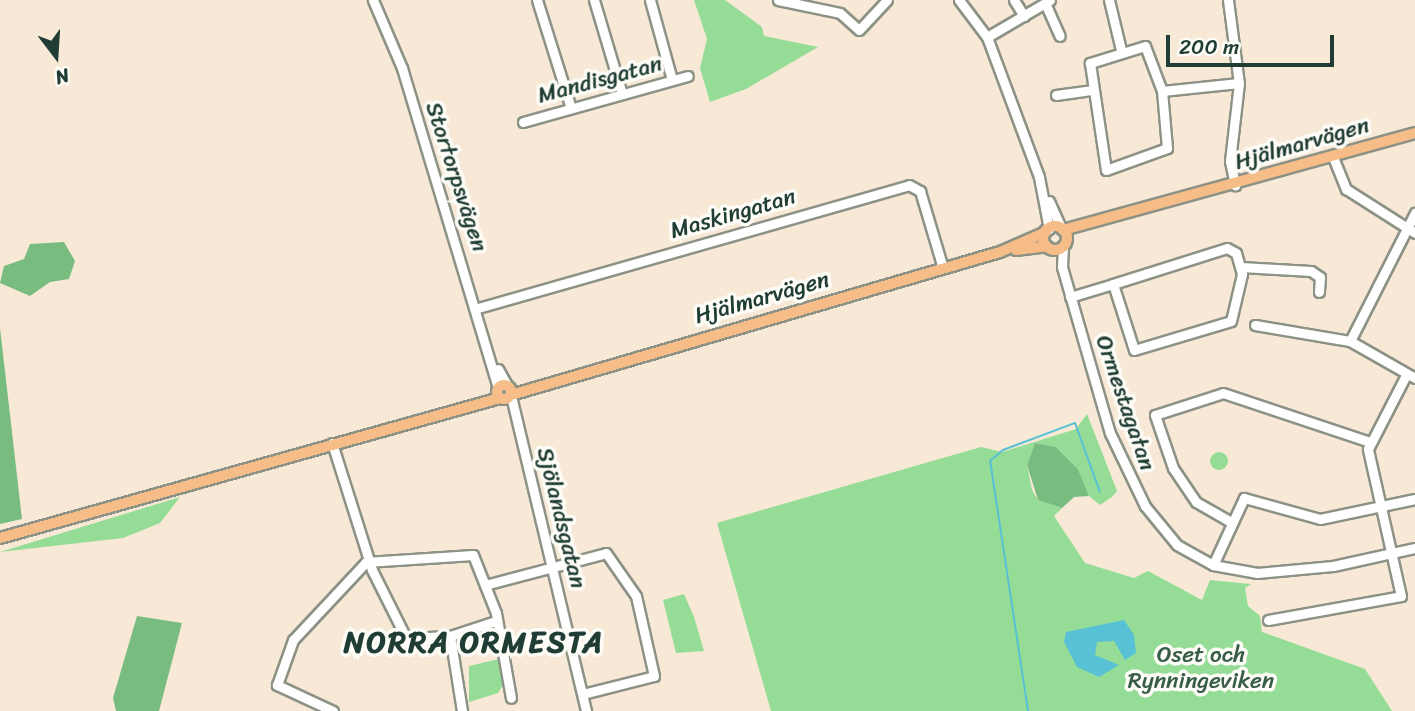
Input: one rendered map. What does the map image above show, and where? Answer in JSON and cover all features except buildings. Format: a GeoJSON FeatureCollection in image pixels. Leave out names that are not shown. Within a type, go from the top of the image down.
{"type":"FeatureCollection","features":[{"type":"Feature","properties":{"kind":"main road","name":"Hjälmarvägen"},"geometry":{"type":"LineString","coordinates":[[0,538],[1000,252],[1047,230],[1119,218],[1415,133]]}},
{"type":"Feature","properties":{"kind":"main road","name":"Hjälmarvägen"},"geometry":{"type":"LineString","coordinates":[[1000,252],[1064,245],[1119,218]]}},
{"type":"Feature","properties":{"kind":"main road"},"geometry":{"type":"LineString","coordinates":[[1062,229],[1064,245]]}},
{"type":"Feature","properties":{"kind":"main road"},"geometry":{"type":"LineString","coordinates":[[1047,230],[1048,247]]}},
{"type":"Feature","properties":{"kind":"street","name":"Stortorpsvägen"},"geometry":{"type":"LineString","coordinates":[[373,0],[396,51],[505,392]]}},
{"type":"Feature","properties":{"kind":"street"},"geometry":{"type":"LineString","coordinates":[[537,0],[570,105]]}},
{"type":"Feature","properties":{"kind":"street"},"geometry":{"type":"LineString","coordinates":[[594,0],[622,94]]}},
{"type":"Feature","properties":{"kind":"street"},"geometry":{"type":"LineString","coordinates":[[650,0],[672,80]]}},
{"type":"Feature","properties":{"kind":"street"},"geometry":{"type":"LineString","coordinates":[[778,0],[840,13],[859,30],[887,0]]}},
{"type":"Feature","properties":{"kind":"street"},"geometry":{"type":"LineString","coordinates":[[959,0],[987,37],[1039,177],[1062,229]]}},
{"type":"Feature","properties":{"kind":"street"},"geometry":{"type":"LineString","coordinates":[[1014,0],[1024,16]]}},
{"type":"Feature","properties":{"kind":"street"},"geometry":{"type":"LineString","coordinates":[[1110,0],[1121,50]]}},
{"type":"Feature","properties":{"kind":"street"},"geometry":{"type":"LineString","coordinates":[[1227,0],[1239,83],[1230,161],[1235,185]]}},
{"type":"Feature","properties":{"kind":"street"},"geometry":{"type":"LineString","coordinates":[[987,37],[1048,1],[1060,36]]}},
{"type":"Feature","properties":{"kind":"street"},"geometry":{"type":"LineString","coordinates":[[1147,47],[1162,91],[1167,148],[1106,170],[1093,90],[1090,64],[1121,50],[1147,47]]}},
{"type":"Feature","properties":{"kind":"street","name":"Mandisgatan"},"geometry":{"type":"LineString","coordinates":[[523,122],[570,105],[688,76]]}},
{"type":"Feature","properties":{"kind":"street"},"geometry":{"type":"LineString","coordinates":[[1162,91],[1239,83]]}},
{"type":"Feature","properties":{"kind":"street"},"geometry":{"type":"LineString","coordinates":[[1056,95],[1093,90]]}},
{"type":"Feature","properties":{"kind":"street"},"geometry":{"type":"LineString","coordinates":[[1333,157],[1346,189],[1415,233]]}},
{"type":"Feature","properties":{"kind":"street"},"geometry":{"type":"LineString","coordinates":[[1039,177],[1047,230]]}},
{"type":"Feature","properties":{"kind":"street","name":"Maskingatan"},"geometry":{"type":"LineString","coordinates":[[478,307],[909,185],[920,191],[943,268]]}},
{"type":"Feature","properties":{"kind":"street"},"geometry":{"type":"LineString","coordinates":[[1350,341],[1405,227],[1415,213]]}},
{"type":"Feature","properties":{"kind":"street","name":"Ormestagatan"},"geometry":{"type":"LineString","coordinates":[[1062,267],[1064,245]]}},
{"type":"Feature","properties":{"kind":"street","name":"Ormestagatan"},"geometry":{"type":"LineString","coordinates":[[1048,247],[1062,267],[1110,433],[1132,483],[1167,536],[1213,565],[1288,572],[1415,548]]}},
{"type":"Feature","properties":{"kind":"street"},"geometry":{"type":"LineString","coordinates":[[1070,297],[1227,248],[1241,267],[1231,321],[1133,350],[1113,284]]}},
{"type":"Feature","properties":{"kind":"street"},"geometry":{"type":"LineString","coordinates":[[1241,267],[1311,271],[1320,277],[1320,292]]}},
{"type":"Feature","properties":{"kind":"street"},"geometry":{"type":"LineString","coordinates":[[1255,325],[1350,341],[1410,378],[1370,442],[1380,509],[1393,554],[1399,598],[1268,620]]}},
{"type":"Feature","properties":{"kind":"street","name":"Sjölandsgatan"},"geometry":{"type":"LineString","coordinates":[[505,392],[515,417],[554,565],[586,711]]}},
{"type":"Feature","properties":{"kind":"street"},"geometry":{"type":"LineString","coordinates":[[1231,522],[1196,502],[1173,468],[1155,415],[1223,393],[1370,442]]}},
{"type":"Feature","properties":{"kind":"street"},"geometry":{"type":"LineString","coordinates":[[332,443],[369,562],[406,638],[450,636],[496,621]]}},
{"type":"Feature","properties":{"kind":"street"},"geometry":{"type":"LineString","coordinates":[[1213,565],[1239,501],[1249,498],[1320,519],[1380,509],[1415,499]]}},
{"type":"Feature","properties":{"kind":"street"},"geometry":{"type":"LineString","coordinates":[[485,585],[606,553],[636,596],[653,669],[650,679],[583,694]]}},
{"type":"Feature","properties":{"kind":"street"},"geometry":{"type":"LineString","coordinates":[[333,711],[277,685],[290,645],[316,610],[369,562],[472,555],[496,621],[511,698]]}},
{"type":"Feature","properties":{"kind":"street"},"geometry":{"type":"LineString","coordinates":[[450,636],[462,711]]}},
{"type":"Feature","properties":{"kind":"green space"},"geometry":{"type":"Polygon","coordinates":[[[694,0],[725,0],[762,27],[764,36],[818,47],[746,89],[710,102],[700,68],[707,39],[694,0]]]}},
{"type":"Feature","properties":{"kind":"green space"},"geometry":{"type":"Polygon","coordinates":[[[64,242],[75,261],[69,279],[50,282],[30,296],[0,283],[4,266],[24,259],[30,244],[64,242]]]}},
{"type":"Feature","properties":{"kind":"green space"},"geometry":{"type":"Polygon","coordinates":[[[0,328],[22,519],[0,524],[0,328]]]}},
{"type":"Feature","properties":{"kind":"green space","name":"Oset och Rynningeviken"},"geometry":{"type":"Polygon","coordinates":[[[1087,414],[1117,491],[1112,497],[1100,505],[1089,496],[1078,469],[1056,447],[1035,443],[1027,465],[1032,490],[1038,500],[1062,508],[1054,516],[1085,563],[1134,578],[1148,571],[1202,600],[1210,580],[1251,584],[1245,588],[1248,606],[1260,616],[1262,632],[1365,669],[1392,711],[771,711],[717,523],[981,447],[1002,452],[1076,429],[1087,414]]]}},
{"type":"Feature","properties":{"kind":"green space"},"geometry":{"type":"Polygon","coordinates":[[[1035,443],[1056,447],[1078,469],[1089,496],[1074,497],[1062,508],[1038,500],[1027,465],[1035,443]]]}},
{"type":"Feature","properties":{"kind":"green space"},"geometry":{"type":"Polygon","coordinates":[[[1219,452],[1225,455],[1228,461],[1225,467],[1219,470],[1213,467],[1210,461],[1213,455],[1219,452]]]}},
{"type":"Feature","properties":{"kind":"green space"},"geometry":{"type":"Polygon","coordinates":[[[180,497],[160,523],[123,538],[0,552],[180,497]]]}},
{"type":"Feature","properties":{"kind":"green space"},"geometry":{"type":"Polygon","coordinates":[[[684,594],[704,651],[676,653],[663,600],[684,594]]]}},
{"type":"Feature","properties":{"kind":"green space"},"geometry":{"type":"Polygon","coordinates":[[[137,616],[182,623],[159,711],[116,711],[113,698],[137,616]]]}},
{"type":"Feature","properties":{"kind":"green space"},"geometry":{"type":"Polygon","coordinates":[[[499,659],[503,685],[498,693],[469,702],[469,666],[499,659]]]}},
{"type":"Feature","properties":{"kind":"water"},"geometry":{"type":"Polygon","coordinates":[[[1124,620],[1134,635],[1136,653],[1125,660],[1114,641],[1097,642],[1095,655],[1119,665],[1099,677],[1077,667],[1064,642],[1066,632],[1124,620]]]}},
{"type":"Feature","properties":{"kind":"waterway"},"geometry":{"type":"LineString","coordinates":[[1028,711],[990,461],[1003,450],[1075,423],[1100,492]]}},
{"type":"Feature","properties":{"kind":"district","name":"NORRA ORMESTA"},"geometry":{"type":"Point","coordinates":[474,642]}}]}
